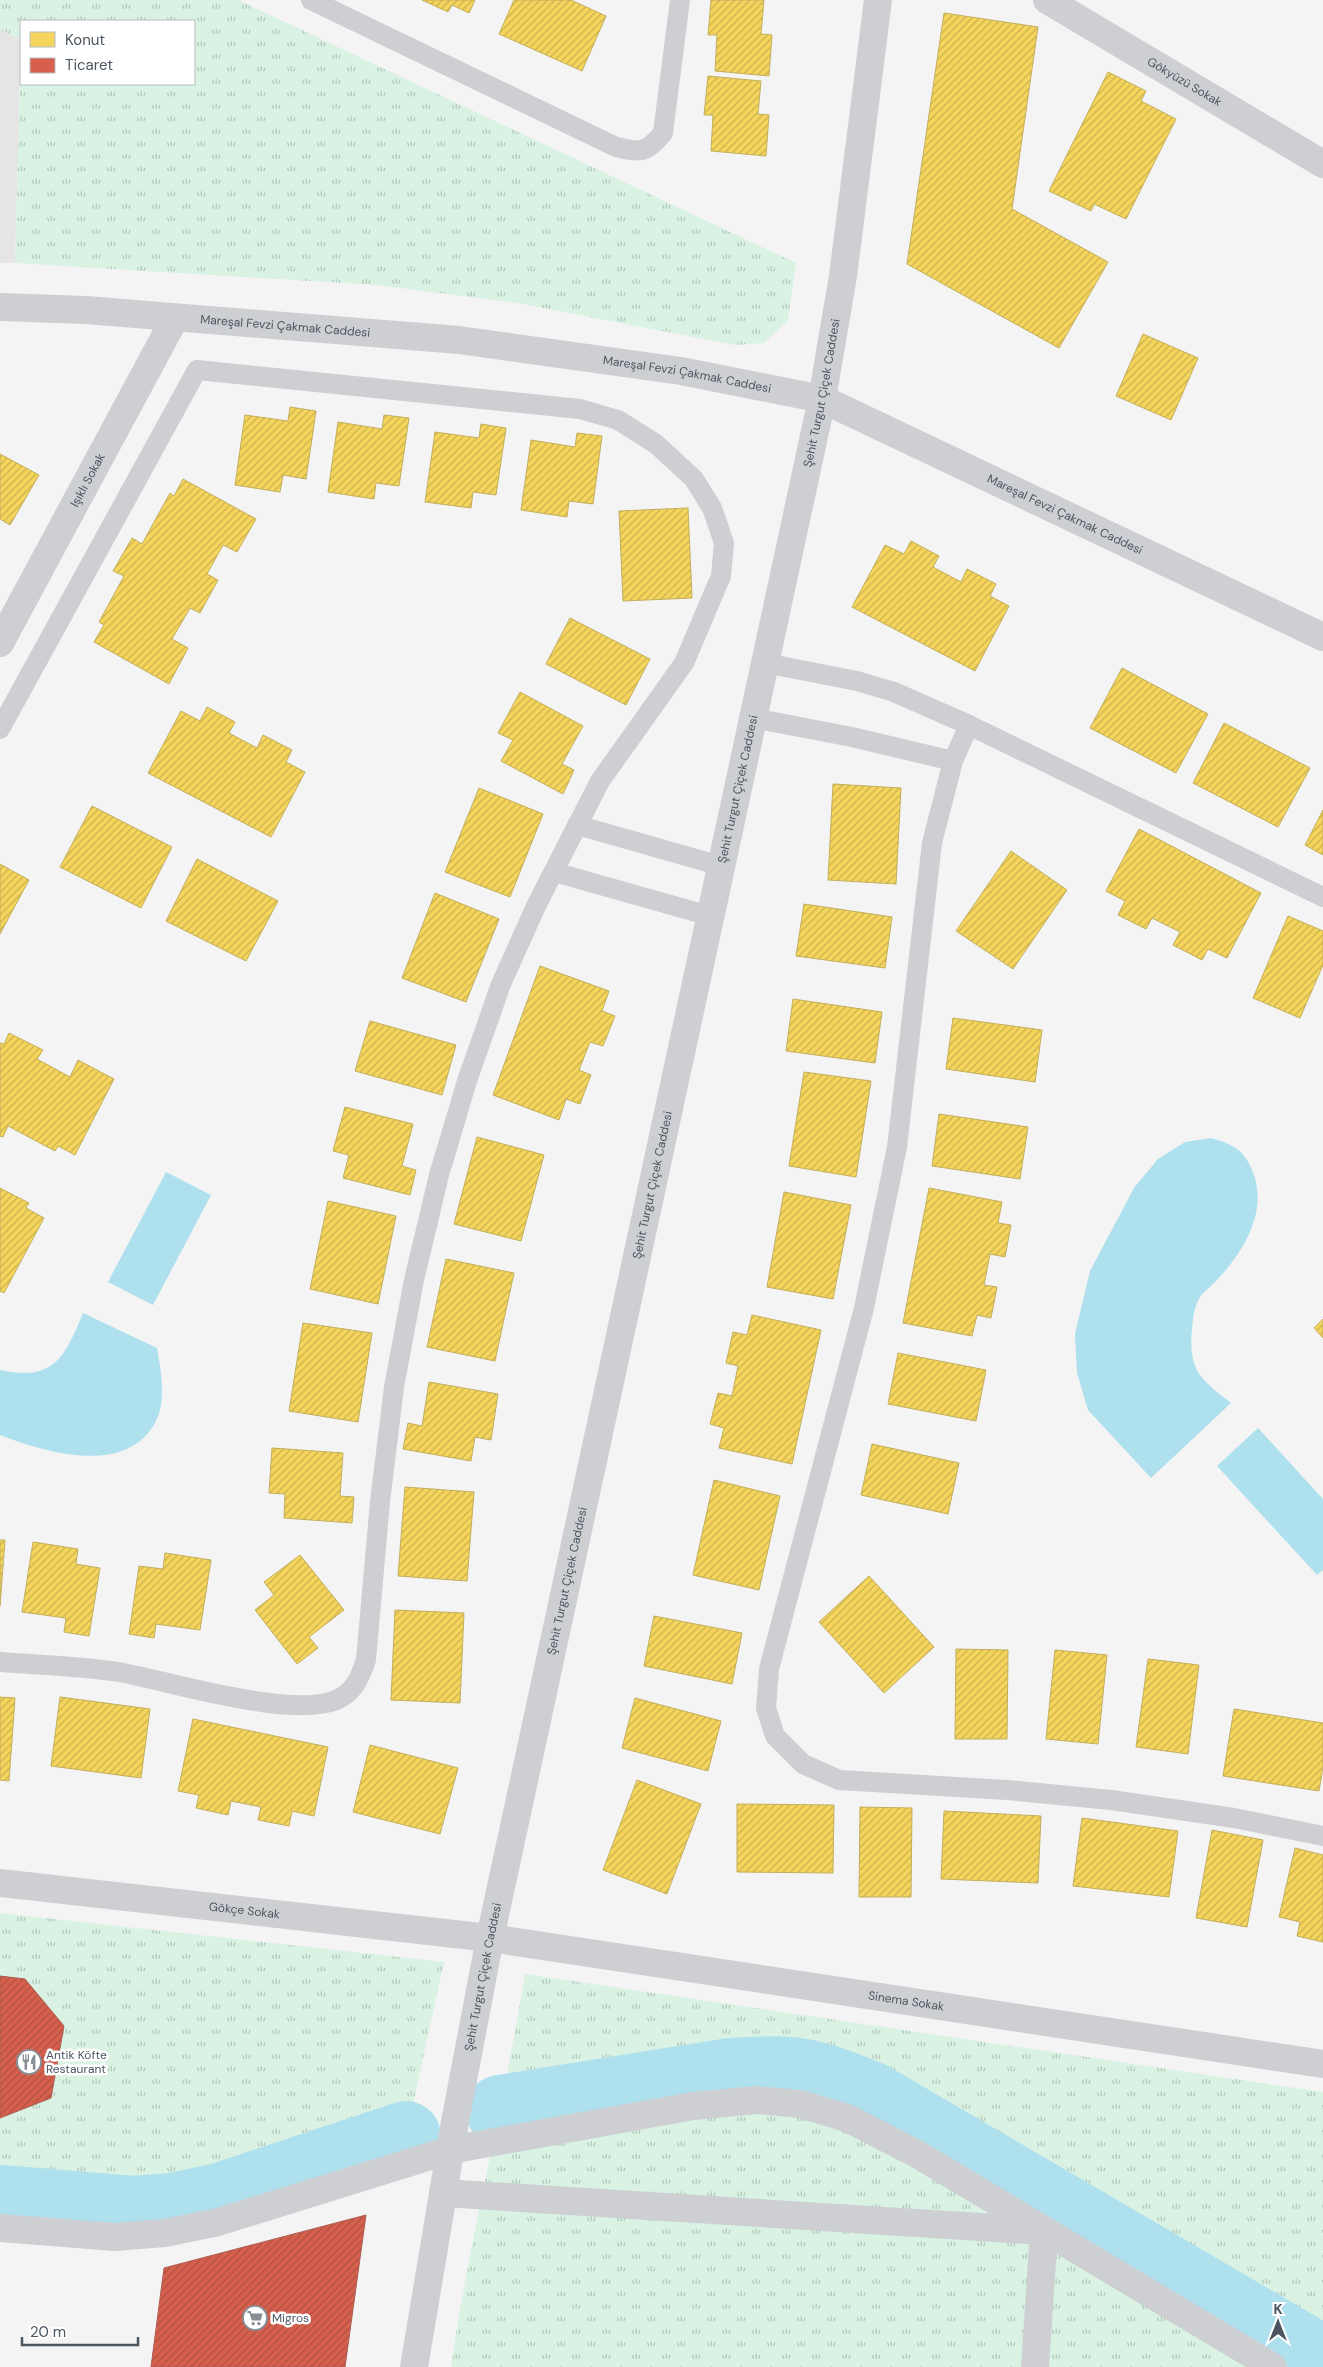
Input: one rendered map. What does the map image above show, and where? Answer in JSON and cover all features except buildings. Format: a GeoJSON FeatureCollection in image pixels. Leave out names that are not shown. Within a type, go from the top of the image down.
{"type":"FeatureCollection","features":[{"type":"Feature","properties":{"kind":"street","name":"Şehit Turgut Çiçek Caddesi"},"geometry":{"type":"LineString","coordinates":[[414,2367],[450,2150],[490,1938],[822,400],[844,276],[878,0]]}},
{"type":"Feature","properties":{"kind":"street","name":"Gökyüzü Sokak"},"geometry":{"type":"LineString","coordinates":[[1047,0],[1323,164]]}},
{"type":"Feature","properties":{"kind":"street","name":"Mareşal Fevzi Çakmak Caddesi"},"geometry":{"type":"LineString","coordinates":[[0,307],[86,310],[458,340],[681,371],[822,400],[1323,637]]}},
{"type":"Feature","properties":{"kind":"street","name":"Işıklı Sokak"},"geometry":{"type":"LineString","coordinates":[[0,643],[175,318]]}},
{"type":"Feature","properties":{"kind":"street","name":"Gökçe Sokak"},"geometry":{"type":"LineString","coordinates":[[0,1882],[490,1938]]}},
{"type":"Feature","properties":{"kind":"street","name":"Sinema Sokak"},"geometry":{"type":"LineString","coordinates":[[490,1938],[1323,2064]]}},
{"type":"Feature","properties":{"kind":"street"},"geometry":{"type":"LineString","coordinates":[[0,2228],[115,2237],[165,2233],[218,2222],[450,2150],[693,2106],[756,2100],[800,2104],[847,2118],[917,2154],[1273,2367]]}},
{"type":"Feature","properties":{"kind":"street"},"geometry":{"type":"LineString","coordinates":[[443,2193],[1044,2231]]}},
{"type":"Feature","properties":{"kind":"street"},"geometry":{"type":"LineString","coordinates":[[1035,2367],[1044,2231]]}},
{"type":"Feature","properties":{"kind":"lane"},"geometry":{"type":"LineString","coordinates":[[311,0],[616,147],[636,152],[651,147],[663,133],[680,0]]}},
{"type":"Feature","properties":{"kind":"lane"},"geometry":{"type":"LineString","coordinates":[[0,729],[197,370],[580,409],[618,420],[656,444],[694,478],[712,508],[724,543],[721,576],[684,663],[600,781],[577,825],[501,984],[467,1081],[439,1175],[414,1280],[394,1387],[380,1502],[366,1660],[358,1683],[342,1698],[313,1706],[270,1704],[118,1672],[0,1662]]}},
{"type":"Feature","properties":{"kind":"lane"},"geometry":{"type":"LineString","coordinates":[[765,663],[857,682],[894,692],[969,725],[1323,897]]}},
{"type":"Feature","properties":{"kind":"lane"},"geometry":{"type":"LineString","coordinates":[[753,718],[852,737],[953,761]]}},
{"type":"Feature","properties":{"kind":"lane"},"geometry":{"type":"LineString","coordinates":[[969,725],[953,761],[932,843],[895,1156],[864,1308],[768,1669],[766,1708],[775,1736],[803,1764],[838,1780],[1007,1790],[1111,1800],[1234,1818],[1323,1836]]}},
{"type":"Feature","properties":{"kind":"lane"},"geometry":{"type":"LineString","coordinates":[[577,825],[721,866]]}},
{"type":"Feature","properties":{"kind":"lane"},"geometry":{"type":"LineString","coordinates":[[554,872],[710,916]]}},
{"type":"Feature","properties":{"kind":"shaded area"},"geometry":{"type":"Polygon","coordinates":[[[0,30],[20,39],[20,76],[15,263],[0,263],[0,30]]]}},
{"type":"Feature","properties":{"kind":"green space"},"geometry":{"type":"Polygon","coordinates":[[[0,0],[238,0],[796,263],[788,320],[764,343],[735,345],[517,303],[377,285],[15,263],[20,76],[20,85],[195,85],[195,20],[20,20],[20,39],[0,30],[0,0]]]}},
{"type":"Feature","properties":{"kind":"green space"},"geometry":{"type":"Polygon","coordinates":[[[0,1913],[444,1962],[406,2136],[220,2198],[172,2208],[133,2211],[0,2200],[0,1913]]]}},
{"type":"Feature","properties":{"kind":"green space"},"geometry":{"type":"Polygon","coordinates":[[[525,1974],[1323,2092],[1323,2367],[451,2367],[468,2268],[525,1974]]]}},
{"type":"Feature","properties":{"kind":"water"},"geometry":{"type":"Polygon","coordinates":[[[1211,1138],[1233,1146],[1243,1154],[1251,1167],[1257,1190],[1255,1218],[1244,1245],[1227,1269],[1204,1292],[1195,1307],[1193,1320],[1191,1343],[1194,1364],[1204,1380],[1231,1403],[1151,1478],[1088,1410],[1077,1373],[1075,1334],[1090,1271],[1134,1188],[1158,1159],[1185,1142],[1211,1138]]]}},
{"type":"Feature","properties":{"kind":"water"},"geometry":{"type":"Polygon","coordinates":[[[166,1172],[211,1195],[153,1305],[108,1282],[166,1172]]]}},
{"type":"Feature","properties":{"kind":"water"},"geometry":{"type":"Polygon","coordinates":[[[83,1313],[157,1348],[162,1396],[159,1415],[155,1423],[142,1440],[124,1450],[104,1455],[83,1456],[60,1453],[18,1442],[0,1435],[0,1370],[18,1373],[45,1369],[63,1354],[83,1313]]]}},
{"type":"Feature","properties":{"kind":"water"},"geometry":{"type":"Polygon","coordinates":[[[1258,1428],[1323,1499],[1323,1570],[1317,1575],[1217,1466],[1258,1428]]]}},
{"type":"Feature","properties":{"kind":"waterway"},"geometry":{"type":"LineString","coordinates":[[500,2110],[730,2073],[786,2072],[821,2078],[870,2096],[1323,2361]]}},
{"type":"Feature","properties":{"kind":"waterway"},"geometry":{"type":"LineString","coordinates":[[0,2200],[133,2211],[172,2208],[220,2198],[406,2136]]}},
{"type":"Feature","properties":{"kind":"place","name":"Antik Köfte Restaurant"},"geometry":{"type":"Point","coordinates":[29,2062]}},
{"type":"Feature","properties":{"kind":"place","name":"Migros"},"geometry":{"type":"Point","coordinates":[255,2318]}}]}
